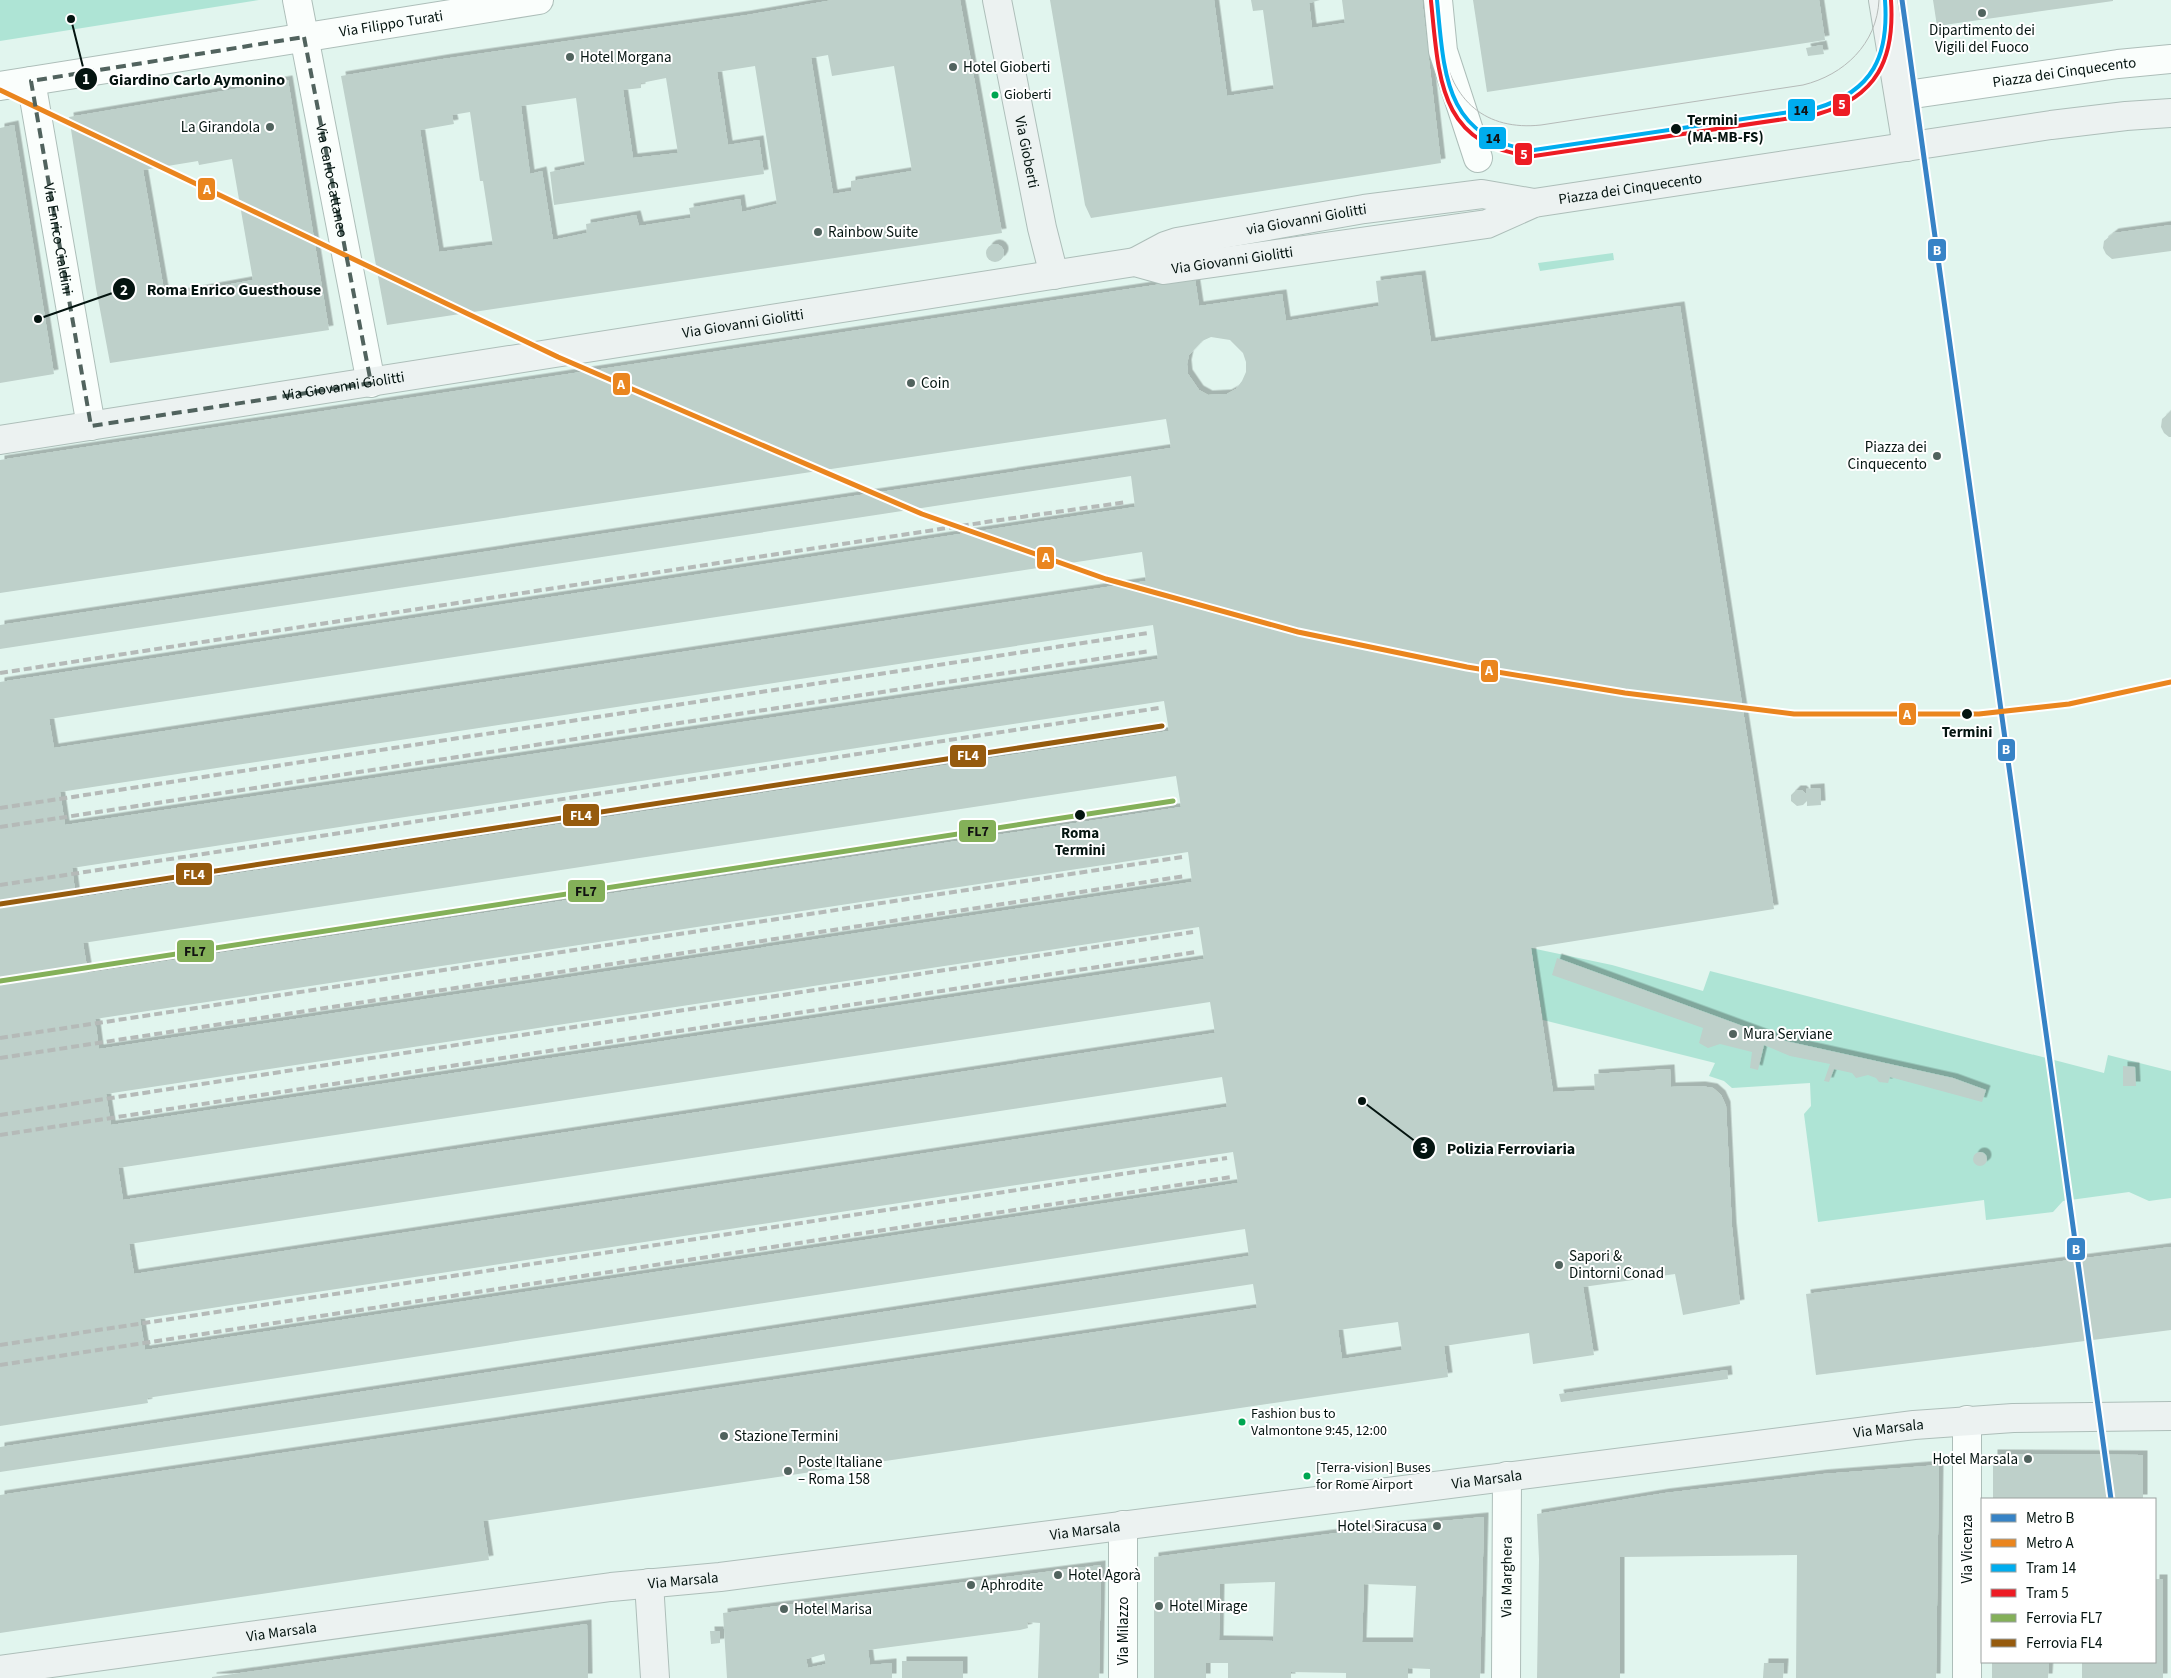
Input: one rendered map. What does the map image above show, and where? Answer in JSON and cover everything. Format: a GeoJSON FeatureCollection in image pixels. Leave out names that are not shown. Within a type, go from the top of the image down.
{"type":"FeatureCollection","features":[{"type":"Feature","properties":{"kind":"main road","name":"Via Gioberti"},"geometry":{"type":"LineString","coordinates":[[997,0],[1042,228],[1054,275]]}},
{"type":"Feature","properties":{"kind":"main road"},"geometry":{"type":"LineString","coordinates":[[1883,0],[1907,147]]}},
{"type":"Feature","properties":{"kind":"main road","name":"Piazza dei Cinquecento"},"geometry":{"type":"LineString","coordinates":[[1487,224],[1534,203],[2081,122],[2171,113]]}},
{"type":"Feature","properties":{"kind":"main road","name":"Piazza dei Cinquecento"},"geometry":{"type":"LineString","coordinates":[[1482,194],[1534,203]]}},
{"type":"Feature","properties":{"kind":"main road","name":"via Giovanni Giolitti"},"geometry":{"type":"LineString","coordinates":[[1135,262],[1165,246],[1190,239],[1364,209],[1482,194]]}},
{"type":"Feature","properties":{"kind":"main road","name":"Via Giovanni Giolitti"},"geometry":{"type":"LineString","coordinates":[[0,440],[1135,262],[1164,270],[1487,224]]}},
{"type":"Feature","properties":{"kind":"main road","name":"Via Marsala"},"geometry":{"type":"LineString","coordinates":[[0,1670],[648,1582],[720,1577],[1914,1425],[2014,1418],[2171,1416]]}},
{"type":"Feature","properties":{"kind":"main road"},"geometry":{"type":"LineString","coordinates":[[648,1582],[655,1678]]}},
{"type":"Feature","properties":{"kind":"street","name":"Via Carlo Cattaneo"},"geometry":{"type":"LineString","coordinates":[[297,0],[371,383]]}},
{"type":"Feature","properties":{"kind":"street","name":"Via Filippo Turati"},"geometry":{"type":"LineString","coordinates":[[0,86],[539,0]]}},
{"type":"Feature","properties":{"kind":"street"},"geometry":{"type":"LineString","coordinates":[[1438,0],[1443,51],[1478,158]]}},
{"type":"Feature","properties":{"kind":"street","name":"Piazza dei Cinquecento"},"geometry":{"type":"LineString","coordinates":[[1900,96],[2086,69],[2171,59]]}},
{"type":"Feature","properties":{"kind":"street","name":"Via Enrico Cialdini"},"geometry":{"type":"LineString","coordinates":[[31,81],[91,426]]}},
{"type":"Feature","properties":{"kind":"street","name":"Via Vicenza"},"geometry":{"type":"LineString","coordinates":[[1967,1678],[1968,1420]]}},
{"type":"Feature","properties":{"kind":"street","name":"Via Marghera"},"geometry":{"type":"LineString","coordinates":[[1506,1678],[1507,1476]]}},
{"type":"Feature","properties":{"kind":"street","name":"Via Milazzo"},"geometry":{"type":"LineString","coordinates":[[1123,1525],[1123,1678]]}},
{"type":"Feature","properties":{"kind":"highlighted area"},"geometry":{"type":"Polygon","coordinates":[[[304,37],[371,383],[91,426],[31,81],[304,37]]]}},
{"type":"Feature","properties":{"kind":"green space"},"geometry":{"type":"Polygon","coordinates":[[[0,0],[259,0],[0,41],[0,0]]]}},
{"type":"Feature","properties":{"kind":"green space"},"geometry":{"type":"Polygon","coordinates":[[[1613,253],[1614,260],[1540,271],[1538,263],[1613,253]]]}},
{"type":"Feature","properties":{"kind":"green space"},"geometry":{"type":"Polygon","coordinates":[[[1531,948],[1612,965],[1703,991],[1710,971],[2104,1073],[2108,1055],[2171,1071],[2171,1198],[2149,1201],[2129,1192],[2063,1201],[2053,1212],[1986,1220],[1984,1200],[1818,1222],[1804,1114],[1811,1106],[1810,1083],[1732,1088],[1724,1081],[1709,1076],[1715,1063],[1543,1020],[1531,948]]]}},
{"type":"Feature","properties":{"kind":"building"},"geometry":{"type":"Polygon","coordinates":[[[833,0],[960,0],[1002,233],[387,325],[341,76],[443,59],[747,15],[833,0]],[[828,55],[811,58],[833,194],[851,191],[851,181],[912,171],[894,66],[832,76],[828,55]],[[755,66],[717,72],[728,145],[759,140],[764,174],[554,205],[550,172],[585,165],[576,98],[521,106],[530,174],[542,171],[553,240],[587,233],[586,224],[636,215],[639,226],[691,218],[689,208],[740,199],[742,212],[777,204],[755,66]],[[666,78],[641,83],[641,88],[623,90],[633,158],[678,153],[666,78]],[[470,112],[452,115],[454,124],[420,130],[439,252],[493,245],[483,181],[480,181],[470,112]]]}},
{"type":"Feature","properties":{"kind":"building"},"geometry":{"type":"Polygon","coordinates":[[[1050,0],[1214,0],[1227,96],[1274,89],[1263,10],[1253,11],[1251,0],[1320,0],[1309,3],[1312,28],[1345,23],[1342,0],[1422,0],[1441,163],[1091,218],[1085,205],[1050,0]]]}},
{"type":"Feature","properties":{"kind":"building"},"geometry":{"type":"Polygon","coordinates":[[[1473,0],[1819,0],[1825,40],[1487,92],[1473,0]]]}},
{"type":"Feature","properties":{"kind":"building","name":"Dipartimento dei Vigili del Fuoco"},"geometry":{"type":"Polygon","coordinates":[[[1933,0],[2113,0],[2113,1],[1937,26],[1933,0]]]}},
{"type":"Feature","properties":{"kind":"building"},"geometry":{"type":"Polygon","coordinates":[[[1822,45],[1824,54],[1808,56],[1806,48],[1822,45]]]}},
{"type":"Feature","properties":{"kind":"building"},"geometry":{"type":"Polygon","coordinates":[[[288,80],[329,330],[110,363],[69,117],[288,80]],[[232,159],[199,165],[198,161],[143,170],[165,296],[253,280],[232,159]]]}},
{"type":"Feature","properties":{"kind":"building"},"geometry":{"type":"Polygon","coordinates":[[[14,125],[54,374],[0,383],[0,128],[14,125]]]}},
{"type":"Feature","properties":{"kind":"building"},"geometry":{"type":"Polygon","coordinates":[[[2171,225],[2171,251],[2112,259],[2103,248],[2104,241],[2114,233],[2171,225]]]}},
{"type":"Feature","properties":{"kind":"building"},"geometry":{"type":"Polygon","coordinates":[[[991,244],[999,244],[1004,249],[1002,260],[991,262],[986,257],[986,249],[991,244]]]}},
{"type":"Feature","properties":{"kind":"building"},"geometry":{"type":"Polygon","coordinates":[[[1421,275],[1431,342],[1680,306],[1774,909],[1531,948],[1553,1092],[1595,1090],[1594,1074],[1670,1069],[1671,1087],[1701,1086],[1713,1088],[1721,1095],[1726,1106],[1732,1227],[1740,1304],[1683,1315],[1675,1274],[1583,1287],[1594,1355],[1533,1364],[1529,1333],[1444,1346],[1448,1377],[483,1521],[489,1560],[0,1633],[0,1495],[1257,1308],[1253,1284],[0,1472],[0,1447],[1249,1256],[1245,1229],[147,1398],[148,1403],[0,1426],[0,682],[1135,507],[1131,476],[0,649],[0,625],[1171,448],[1166,419],[0,593],[0,460],[1195,279],[1199,306],[1282,294],[1286,321],[1379,306],[1376,281],[1421,275]],[[1211,337],[1202,341],[1189,355],[1187,364],[1188,374],[1199,390],[1208,395],[1227,394],[1236,389],[1246,372],[1246,362],[1243,353],[1230,340],[1211,337]],[[1142,552],[49,719],[54,748],[1146,581],[1142,552]],[[1153,625],[60,792],[65,825],[1158,659],[1153,625]],[[1164,701],[72,868],[76,898],[1169,731],[1164,701]],[[1176,776],[83,943],[88,973],[1181,807],[1176,776]],[[1188,852],[95,1019],[99,1049],[1192,882],[1188,852]],[[1199,927],[106,1094],[111,1125],[1204,959],[1199,927]],[[1210,1002],[118,1168],[123,1200],[1215,1033],[1210,1002]],[[1222,1077],[129,1244],[134,1274],[1227,1107],[1222,1077]],[[1233,1152],[140,1319],[145,1350],[1238,1183],[1233,1152]],[[1398,1322],[1338,1330],[1342,1359],[1402,1350],[1398,1322]]]}},
{"type":"Feature","properties":{"kind":"building"},"geometry":{"type":"Polygon","coordinates":[[[2171,411],[2171,437],[2169,437],[2161,427],[2162,419],[2171,411]]]}},
{"type":"Feature","properties":{"kind":"building"},"geometry":{"type":"Polygon","coordinates":[[[1820,788],[1821,805],[1807,806],[1807,801],[1803,805],[1797,806],[1791,801],[1791,795],[1796,790],[1802,790],[1806,794],[1806,789],[1820,788]]]}},
{"type":"Feature","properties":{"kind":"building","name":"Mura Serviane"},"geometry":{"type":"Polygon","coordinates":[[[1557,958],[1781,1040],[1953,1078],[1986,1090],[1982,1102],[1890,1077],[1888,1083],[1879,1082],[1876,1078],[1868,1075],[1856,1078],[1852,1073],[1834,1069],[1829,1082],[1824,1081],[1830,1064],[1790,1056],[1764,1045],[1758,1070],[1750,1068],[1752,1052],[1720,1044],[1708,1048],[1699,1043],[1703,1028],[1552,975],[1557,958]]]}},
{"type":"Feature","properties":{"kind":"building"},"geometry":{"type":"Polygon","coordinates":[[[2123,1066],[2135,1067],[2136,1086],[2123,1086],[2123,1066]]]}},
{"type":"Feature","properties":{"kind":"building"},"geometry":{"type":"Polygon","coordinates":[[[1980,1152],[1985,1154],[1987,1159],[1985,1164],[1980,1166],[1975,1164],[1973,1159],[1975,1154],[1980,1152]]]}},
{"type":"Feature","properties":{"kind":"building"},"geometry":{"type":"Polygon","coordinates":[[[2171,1247],[2171,1330],[1816,1375],[1806,1294],[2171,1247]]]}},
{"type":"Feature","properties":{"kind":"building"},"geometry":{"type":"Polygon","coordinates":[[[1727,1370],[1728,1379],[1561,1402],[1559,1394],[1727,1370]]]}},
{"type":"Feature","properties":{"kind":"building"},"geometry":{"type":"Polygon","coordinates":[[[1993,1454],[2143,1455],[2143,1498],[1993,1498],[1993,1454]]]}},
{"type":"Feature","properties":{"kind":"building"},"geometry":{"type":"Polygon","coordinates":[[[1939,1465],[1936,1678],[1796,1678],[1797,1555],[1620,1557],[1620,1678],[1537,1678],[1539,1559],[1537,1514],[1665,1493],[1823,1474],[1939,1465]]]}},
{"type":"Feature","properties":{"kind":"building"},"geometry":{"type":"Polygon","coordinates":[[[1484,1517],[1480,1678],[1430,1678],[1430,1669],[1408,1668],[1408,1678],[1346,1678],[1346,1673],[1291,1672],[1291,1678],[1228,1678],[1228,1663],[1206,1663],[1206,1678],[1154,1678],[1154,1557],[1390,1526],[1484,1517]],[[1275,1582],[1220,1584],[1219,1640],[1273,1641],[1275,1582]],[[1364,1584],[1362,1642],[1413,1642],[1416,1586],[1364,1584]]]}},
{"type":"Feature","properties":{"kind":"building"},"geometry":{"type":"Polygon","coordinates":[[[1101,1565],[1099,1678],[1038,1678],[1040,1623],[1027,1622],[1028,1628],[1020,1630],[868,1650],[870,1665],[892,1663],[892,1678],[727,1678],[723,1613],[1101,1565]],[[824,1654],[806,1659],[808,1668],[826,1664],[824,1654]]]}},
{"type":"Feature","properties":{"kind":"building"},"geometry":{"type":"Polygon","coordinates":[[[2156,1579],[2163,1579],[2163,1678],[2082,1678],[2082,1663],[2156,1663],[2156,1579]]]}},
{"type":"Feature","properties":{"kind":"building"},"geometry":{"type":"Polygon","coordinates":[[[587,1624],[588,1678],[212,1678],[212,1677],[587,1624]]]}},
{"type":"Feature","properties":{"kind":"building"},"geometry":{"type":"Polygon","coordinates":[[[710,1631],[720,1631],[720,1643],[711,1644],[710,1631]]]}},
{"type":"Feature","properties":{"kind":"building"},"geometry":{"type":"Polygon","coordinates":[[[902,1661],[963,1661],[963,1678],[902,1678],[902,1661]]]}},
{"type":"Feature","properties":{"kind":"building"},"geometry":{"type":"Polygon","coordinates":[[[1764,1663],[1784,1663],[1783,1678],[1763,1678],[1764,1663]]]}},
{"type":"Feature","properties":{"kind":"building"},"geometry":{"type":"Polygon","coordinates":[[[1992,1663],[2049,1663],[2048,1678],[1992,1678],[1992,1663]]]}},
{"type":"Feature","properties":{"kind":"tram line","name":"14"},"geometry":{"type":"LineString","coordinates":[[1437,0],[1442,53],[1447,77],[1454,99],[1466,118],[1482,133],[1504,144],[1534,150],[1817,108],[1836,101],[1852,92],[1874,69],[1884,38],[1886,20],[1885,0]]}},
{"type":"Feature","properties":{"kind":"tram line"},"geometry":{"type":"LineString","coordinates":[[1443,46],[1447,65],[1454,82],[1463,97],[1474,108],[1488,117],[1504,123],[1521,126],[1541,125],[1803,85],[1818,80],[1832,74],[1845,65],[1865,44],[1877,16],[1879,0]]}},
{"type":"Feature","properties":{"kind":"tram line","name":"5"},"geometry":{"type":"LineString","coordinates":[[1431,1],[1437,56],[1442,81],[1450,104],[1461,123],[1479,139],[1502,150],[1534,156],[1818,114],[1838,107],[1855,97],[1868,86],[1878,73],[1890,40],[1891,0]]}},
{"type":"Feature","properties":{"kind":"railway"},"geometry":{"type":"LineString","coordinates":[[0,673],[1127,502]]}},
{"type":"Feature","properties":{"kind":"railway"},"geometry":{"type":"LineString","coordinates":[[0,808],[1148,633]]}},
{"type":"Feature","properties":{"kind":"railway"},"geometry":{"type":"LineString","coordinates":[[0,827],[1150,651]]}},
{"type":"Feature","properties":{"kind":"railway"},"geometry":{"type":"LineString","coordinates":[[0,885],[1159,708]]}},
{"type":"Feature","properties":{"kind":"railway"},"geometry":{"type":"LineString","coordinates":[[0,1038],[1182,857]]}},
{"type":"Feature","properties":{"kind":"railway"},"geometry":{"type":"LineString","coordinates":[[0,1058],[1185,876]]}},
{"type":"Feature","properties":{"kind":"railway"},"geometry":{"type":"LineString","coordinates":[[0,1115],[1193,932]]}},
{"type":"Feature","properties":{"kind":"railway"},"geometry":{"type":"LineString","coordinates":[[0,1135],[1196,952]]}},
{"type":"Feature","properties":{"kind":"railway"},"geometry":{"type":"LineString","coordinates":[[0,1345],[1227,1158]]}},
{"type":"Feature","properties":{"kind":"railway"},"geometry":{"type":"LineString","coordinates":[[0,1365],[1231,1177]]}},
{"type":"Feature","properties":{"kind":"metro line","name":"B"},"geometry":{"type":"LineString","coordinates":[[1902,0],[2111,1498]]}},
{"type":"Feature","properties":{"kind":"metro line","name":"A"},"geometry":{"type":"LineString","coordinates":[[0,90],[558,357],[922,514],[1106,579],[1298,632],[1467,667],[1625,693],[1794,714],[1979,714],[2069,704],[2171,682]]}},
{"type":"Feature","properties":{"kind":"rail line","name":"FL4"},"geometry":{"type":"LineString","coordinates":[[0,904],[1162,726]]}},
{"type":"Feature","properties":{"kind":"rail line","name":"FL7"},"geometry":{"type":"LineString","coordinates":[[0,981],[1173,801]]}},
{"type":"Feature","properties":{"kind":"place","name":"Dipartimento dei Vigili del Fuoco"},"geometry":{"type":"Point","coordinates":[1982,13]}},
{"type":"Feature","properties":{"kind":"place","name":"Giardino Carlo Aymonino"},"geometry":{"type":"Point","coordinates":[71,19]}},
{"type":"Feature","properties":{"kind":"place","name":"Hotel Morgana"},"geometry":{"type":"Point","coordinates":[570,57]}},
{"type":"Feature","properties":{"kind":"place","name":"Hotel Gioberti"},"geometry":{"type":"Point","coordinates":[953,67]}},
{"type":"Feature","properties":{"kind":"place","name":"Gioberti"},"geometry":{"type":"Point","coordinates":[995,95]}},
{"type":"Feature","properties":{"kind":"place","name":"La Girandola"},"geometry":{"type":"Point","coordinates":[270,127]}},
{"type":"Feature","properties":{"kind":"place","name":"Termini (MA-MB-FS)"},"geometry":{"type":"Point","coordinates":[1676,129]}},
{"type":"Feature","properties":{"kind":"place","name":"Rainbow Suite"},"geometry":{"type":"Point","coordinates":[818,232]}},
{"type":"Feature","properties":{"kind":"place","name":"Roma Enrico Guesthouse"},"geometry":{"type":"Point","coordinates":[38,319]}},
{"type":"Feature","properties":{"kind":"place","name":"Coin"},"geometry":{"type":"Point","coordinates":[911,383]}},
{"type":"Feature","properties":{"kind":"place","name":"Piazza dei Cinquecento"},"geometry":{"type":"Point","coordinates":[1937,456]}},
{"type":"Feature","properties":{"kind":"place","name":"Termini"},"geometry":{"type":"Point","coordinates":[1967,714]}},
{"type":"Feature","properties":{"kind":"place","name":"Roma Termini"},"geometry":{"type":"Point","coordinates":[1080,815]}},
{"type":"Feature","properties":{"kind":"place","name":"Mura Serviane"},"geometry":{"type":"Point","coordinates":[1733,1034]}},
{"type":"Feature","properties":{"kind":"place","name":"Polizia Ferroviaria"},"geometry":{"type":"Point","coordinates":[1362,1101]}},
{"type":"Feature","properties":{"kind":"place","name":"Sapori & Dintorni Conad"},"geometry":{"type":"Point","coordinates":[1559,1265]}},
{"type":"Feature","properties":{"kind":"place","name":"Fashion bus to Valmontone 9:45, 12:00"},"geometry":{"type":"Point","coordinates":[1242,1422]}},
{"type":"Feature","properties":{"kind":"place","name":"Stazione Termini"},"geometry":{"type":"Point","coordinates":[724,1436]}},
{"type":"Feature","properties":{"kind":"place","name":"Hotel Marsala"},"geometry":{"type":"Point","coordinates":[2028,1459]}},
{"type":"Feature","properties":{"kind":"place","name":"Poste Italiane – Roma 158"},"geometry":{"type":"Point","coordinates":[788,1471]}},
{"type":"Feature","properties":{"kind":"place","name":"[Terra-vision] Buses for Rome Airport"},"geometry":{"type":"Point","coordinates":[1307,1476]}},
{"type":"Feature","properties":{"kind":"place","name":"Hotel Siracusa"},"geometry":{"type":"Point","coordinates":[1437,1526]}},
{"type":"Feature","properties":{"kind":"place","name":"Hotel Agorà"},"geometry":{"type":"Point","coordinates":[1058,1575]}},
{"type":"Feature","properties":{"kind":"place","name":"Aphrodite"},"geometry":{"type":"Point","coordinates":[971,1585]}},
{"type":"Feature","properties":{"kind":"place","name":"Hotel Mirage"},"geometry":{"type":"Point","coordinates":[1159,1606]}},
{"type":"Feature","properties":{"kind":"place","name":"Hotel Marisa"},"geometry":{"type":"Point","coordinates":[784,1609]}}]}
